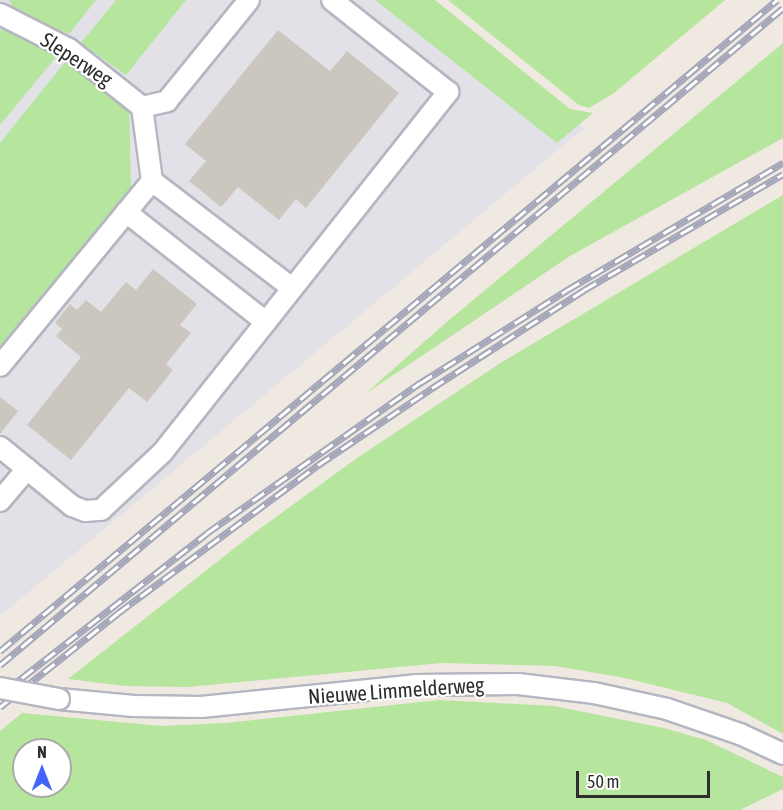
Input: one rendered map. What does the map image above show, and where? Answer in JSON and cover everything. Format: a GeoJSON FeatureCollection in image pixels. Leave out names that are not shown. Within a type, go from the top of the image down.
{"type":"FeatureCollection","features":[{"type":"Feature","properties":{"kind":"street"},"geometry":{"type":"LineString","coordinates":[[249,0],[167,101],[142,107],[152,181],[292,288]]}},
{"type":"Feature","properties":{"kind":"street"},"geometry":{"type":"LineString","coordinates":[[0,447],[72,506],[85,511],[101,510],[162,453],[448,92],[332,0]]}},
{"type":"Feature","properties":{"kind":"street","name":"Sleperweg"},"geometry":{"type":"LineString","coordinates":[[0,14],[69,49],[121,88],[142,107]]}},
{"type":"Feature","properties":{"kind":"street"},"geometry":{"type":"LineString","coordinates":[[0,366],[152,181]]}},
{"type":"Feature","properties":{"kind":"street"},"geometry":{"type":"LineString","coordinates":[[126,212],[266,322]]}},
{"type":"Feature","properties":{"kind":"street"},"geometry":{"type":"LineString","coordinates":[[0,501],[27,469]]}},
{"type":"Feature","properties":{"kind":"street","name":"Nieuwe Limmelderweg"},"geometry":{"type":"LineString","coordinates":[[0,688],[59,699],[134,706],[201,707],[416,685],[518,684],[594,693],[667,709],[740,734],[783,754]]}},
{"type":"Feature","properties":{"kind":"shaded area"},"geometry":{"type":"Polygon","coordinates":[[[0,0],[418,0],[584,128],[0,616],[0,0]]]}},
{"type":"Feature","properties":{"kind":"green space"},"geometry":{"type":"Polygon","coordinates":[[[9,0],[96,0],[69,34],[15,11],[9,0]]]}},
{"type":"Feature","properties":{"kind":"green space"},"geometry":{"type":"Polygon","coordinates":[[[116,0],[186,0],[126,75],[81,43],[116,0]]]}},
{"type":"Feature","properties":{"kind":"green space"},"geometry":{"type":"Polygon","coordinates":[[[375,0],[435,0],[570,109],[593,113],[557,143],[375,0]]]}},
{"type":"Feature","properties":{"kind":"green space"},"geometry":{"type":"Polygon","coordinates":[[[448,0],[725,0],[614,93],[589,108],[579,105],[448,0]]]}},
{"type":"Feature","properties":{"kind":"green space"},"geometry":{"type":"Polygon","coordinates":[[[16,29],[61,51],[0,125],[0,30],[16,29]]]}},
{"type":"Feature","properties":{"kind":"green space"},"geometry":{"type":"Polygon","coordinates":[[[783,43],[783,138],[570,256],[365,394],[448,321],[783,43]]]}},
{"type":"Feature","properties":{"kind":"green space"},"geometry":{"type":"Polygon","coordinates":[[[69,57],[129,103],[131,188],[0,347],[0,143],[69,57]]]}},
{"type":"Feature","properties":{"kind":"green space"},"geometry":{"type":"Polygon","coordinates":[[[783,195],[783,734],[727,703],[625,678],[555,666],[442,663],[187,687],[125,686],[68,679],[250,536],[357,458],[502,362],[783,195]]]}},
{"type":"Feature","properties":{"kind":"green space"},"geometry":{"type":"Polygon","coordinates":[[[439,700],[554,706],[664,728],[706,740],[783,777],[783,789],[740,810],[0,810],[0,731],[22,713],[162,726],[226,723],[439,700]]]}},
{"type":"Feature","properties":{"kind":"building"},"geometry":{"type":"Polygon","coordinates":[[[278,30],[330,71],[347,51],[399,93],[306,208],[296,199],[279,220],[238,187],[221,207],[189,181],[206,161],[185,144],[278,30]]]}},
{"type":"Feature","properties":{"kind":"building"},"geometry":{"type":"Polygon","coordinates":[[[153,269],[197,304],[180,325],[191,333],[166,364],[173,370],[147,402],[129,388],[71,460],[27,425],[81,357],[56,336],[62,329],[55,323],[70,304],[77,310],[86,300],[101,312],[126,282],[136,290],[153,269]]]}},
{"type":"Feature","properties":{"kind":"building"},"geometry":{"type":"Polygon","coordinates":[[[0,397],[18,411],[0,434],[0,397]]]}},
{"type":"Feature","properties":{"kind":"railway"},"geometry":{"type":"LineString","coordinates":[[0,651],[777,0]]}},
{"type":"Feature","properties":{"kind":"railway"},"geometry":{"type":"LineString","coordinates":[[0,665],[783,8]]}},
{"type":"Feature","properties":{"kind":"railway"},"geometry":{"type":"LineString","coordinates":[[0,695],[207,533],[420,383],[567,290],[783,163]]}},
{"type":"Feature","properties":{"kind":"railway"},"geometry":{"type":"LineString","coordinates":[[0,707],[118,613],[318,465],[584,290],[783,174]]}}]}
